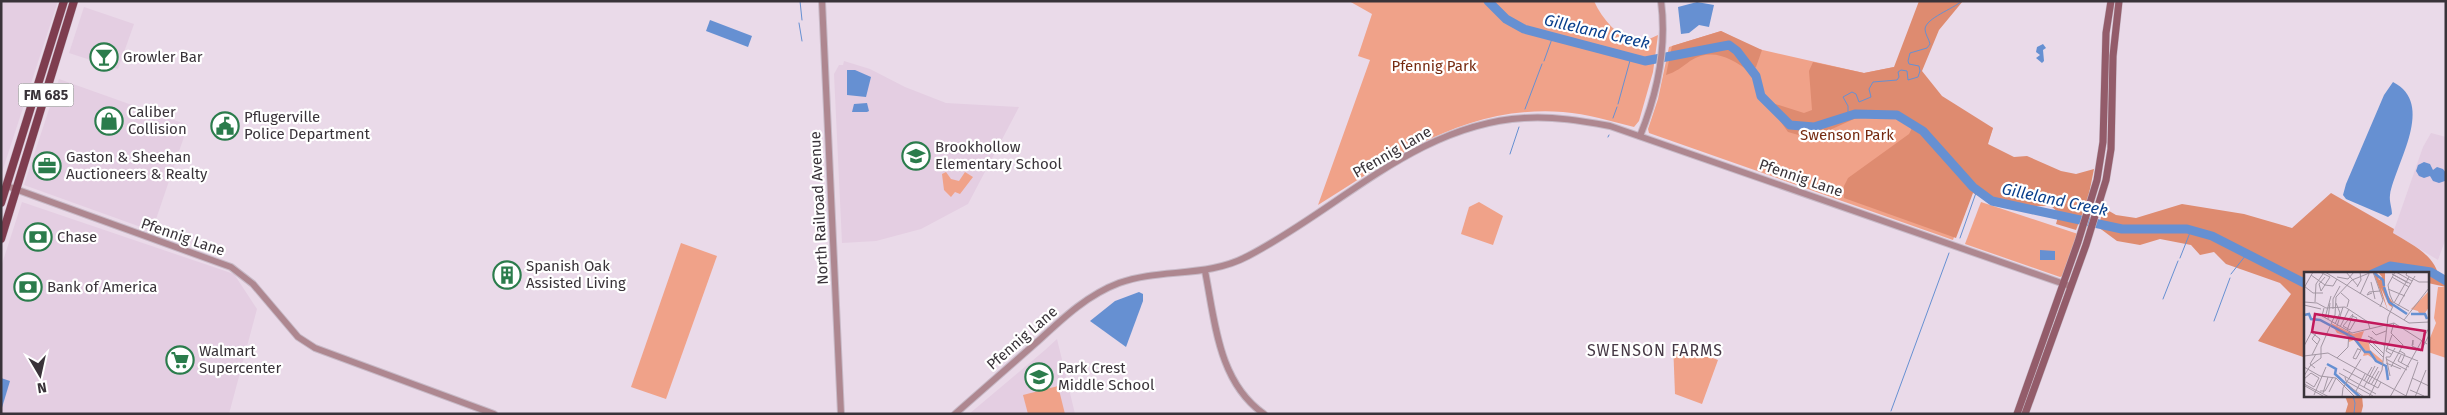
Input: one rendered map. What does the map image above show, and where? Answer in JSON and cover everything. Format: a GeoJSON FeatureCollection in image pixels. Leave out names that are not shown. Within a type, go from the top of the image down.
{"type":"FeatureCollection","features":[{"type":"Feature","properties":{"kind":"main road","name":"FM 685"},"geometry":{"type":"LineString","coordinates":[[1,203],[64,1]]}},
{"type":"Feature","properties":{"kind":"main road","name":"FM 685"},"geometry":{"type":"LineString","coordinates":[[1,238],[74,1]]}},
{"type":"Feature","properties":{"kind":"main road"},"geometry":{"type":"LineString","coordinates":[[2017,414],[2078,242],[2101,164],[2106,33],[2110,1]]}},
{"type":"Feature","properties":{"kind":"main road"},"geometry":{"type":"LineString","coordinates":[[2025,414],[2100,203],[2111,149],[2114,41],[2119,1]]}},
{"type":"Feature","properties":{"kind":"main road"},"geometry":{"type":"LineString","coordinates":[[2103,142],[2111,149]]}},
{"type":"Feature","properties":{"kind":"street","name":"North Railroad Avenue"},"geometry":{"type":"LineString","coordinates":[[822,1],[841,414]]}},
{"type":"Feature","properties":{"kind":"street"},"geometry":{"type":"LineString","coordinates":[[1640,136],[1656,84],[1662,46],[1661,1]]}},
{"type":"Feature","properties":{"kind":"street","name":"Pfennig Lane"},"geometry":{"type":"LineString","coordinates":[[955,414],[1074,310],[1096,294],[1118,283],[1138,278],[1205,271],[1247,257],[1400,160],[1443,137],[1468,128],[1523,118],[1563,118],[1610,126],[2070,286]]}},
{"type":"Feature","properties":{"kind":"street","name":"Pfennig Lane"},"geometry":{"type":"LineString","coordinates":[[7,186],[160,242],[219,261],[245,277],[290,329],[315,348],[494,414]]}},
{"type":"Feature","properties":{"kind":"street"},"geometry":{"type":"LineString","coordinates":[[1205,271],[1227,367],[1244,396],[1264,414]]}},
{"type":"Feature","properties":{"kind":"shaded area"},"geometry":{"type":"Polygon","coordinates":[[[1,1],[58,1],[2,172],[1,172],[1,1]]]}},
{"type":"Feature","properties":{"kind":"shaded area"},"geometry":{"type":"Polygon","coordinates":[[[1919,1],[1963,1],[1939,30],[1922,71],[1942,96],[1993,128],[1988,144],[2014,157],[2027,156],[2061,171],[2076,174],[2094,169],[2088,199],[2076,230],[2056,224],[2059,213],[2051,206],[2001,204],[1973,193],[1956,238],[1844,198],[1844,186],[1848,178],[1909,134],[1912,128],[1900,115],[1890,113],[1854,119],[1821,134],[1802,136],[1788,132],[1766,101],[1804,113],[1812,110],[1809,71],[1813,62],[1864,73],[1894,67],[1919,1]]]}},
{"type":"Feature","properties":{"kind":"shaded area"},"geometry":{"type":"Polygon","coordinates":[[[84,7],[134,24],[118,69],[69,53],[84,7]]]}},
{"type":"Feature","properties":{"kind":"shaded area"},"geometry":{"type":"Polygon","coordinates":[[[1721,31],[1762,50],[1756,67],[1750,72],[1736,62],[1721,56],[1706,55],[1690,61],[1676,71],[1666,75],[1672,46],[1721,31]]]}},
{"type":"Feature","properties":{"kind":"shaded area","name":"Brookhollow Elementary School"},"geometry":{"type":"Polygon","coordinates":[[[844,61],[870,69],[905,87],[946,103],[1019,107],[968,204],[921,229],[876,241],[842,243],[834,74],[839,65],[843,65],[844,61]]]}},
{"type":"Feature","properties":{"kind":"shaded area"},"geometry":{"type":"Polygon","coordinates":[[[59,79],[188,125],[152,231],[24,185],[59,79]]]}},
{"type":"Feature","properties":{"kind":"shaded area"},"geometry":{"type":"Polygon","coordinates":[[[2431,133],[2446,137],[2446,238],[2438,260],[2393,233],[2423,147],[2431,133]]]}},
{"type":"Feature","properties":{"kind":"shaded area"},"geometry":{"type":"Polygon","coordinates":[[[2331,193],[2394,229],[2393,233],[2415,246],[2434,264],[2439,279],[2444,281],[2446,276],[2446,287],[2430,283],[2430,272],[2304,272],[2304,357],[2258,341],[2291,294],[2280,283],[2226,264],[2214,252],[2200,255],[2191,245],[2160,239],[2140,245],[2117,241],[2098,227],[2104,208],[2116,215],[2136,218],[2182,204],[2244,214],[2292,228],[2331,193]]]}},
{"type":"Feature","properties":{"kind":"shaded area"},"geometry":{"type":"Polygon","coordinates":[[[22,202],[234,274],[257,309],[229,414],[1,414],[1,267],[22,202]]]}},
{"type":"Feature","properties":{"kind":"shaded area","name":"Park Crest Middle School"},"geometry":{"type":"Polygon","coordinates":[[[1057,339],[1075,414],[969,414],[1045,350],[1057,339]]]}},
{"type":"Feature","properties":{"kind":"shaded area"},"geometry":{"type":"Polygon","coordinates":[[[2346,398],[2362,398],[2361,414],[2345,414],[2348,404],[2346,398]]]}},
{"type":"Feature","properties":{"kind":"green space","name":"Pfennig Park"},"geometry":{"type":"Polygon","coordinates":[[[1349,1],[1594,1],[1611,26],[1636,45],[1658,35],[1653,72],[1639,121],[1634,127],[1590,116],[1563,112],[1528,112],[1494,117],[1463,125],[1404,152],[1318,205],[1370,60],[1358,56],[1372,14],[1349,1]]]}},
{"type":"Feature","properties":{"kind":"green space","name":"Swenson Park"},"geometry":{"type":"Polygon","coordinates":[[[1721,31],[1754,48],[1864,73],[1894,67],[1891,88],[1993,128],[1953,240],[1649,133],[1648,129],[1658,99],[1669,47],[1721,31]]]}},
{"type":"Feature","properties":{"kind":"green space"},"geometry":{"type":"Polygon","coordinates":[[[946,172],[951,179],[959,181],[965,172],[973,177],[960,194],[955,192],[951,197],[944,190],[942,174],[946,172]]]}},
{"type":"Feature","properties":{"kind":"green space"},"geometry":{"type":"Polygon","coordinates":[[[1479,202],[1503,216],[1493,245],[1461,234],[1469,207],[1479,202]]]}},
{"type":"Feature","properties":{"kind":"green space"},"geometry":{"type":"Polygon","coordinates":[[[1981,202],[2078,234],[2063,276],[2060,277],[1965,244],[1981,202]]]}},
{"type":"Feature","properties":{"kind":"green space"},"geometry":{"type":"Polygon","coordinates":[[[681,243],[717,256],[666,399],[631,387],[681,243]]]}},
{"type":"Feature","properties":{"kind":"green space"},"geometry":{"type":"Polygon","coordinates":[[[2438,287],[2446,287],[2446,358],[2430,353],[2430,338],[2436,323],[2434,318],[2438,287]]]}},
{"type":"Feature","properties":{"kind":"green space"},"geometry":{"type":"Polygon","coordinates":[[[1673,343],[1718,360],[1702,404],[1675,394],[1673,343]]]}},
{"type":"Feature","properties":{"kind":"green space"},"geometry":{"type":"Polygon","coordinates":[[[1058,386],[1065,414],[1028,414],[1023,395],[1058,386]]]}},
{"type":"Feature","properties":{"kind":"water"},"geometry":{"type":"Polygon","coordinates":[[[1697,2],[1714,5],[1709,27],[1699,25],[1689,33],[1681,34],[1678,7],[1697,2]]]}},
{"type":"Feature","properties":{"kind":"water"},"geometry":{"type":"Polygon","coordinates":[[[710,20],[752,36],[748,47],[706,31],[710,20]]]}},
{"type":"Feature","properties":{"kind":"water"},"geometry":{"type":"Polygon","coordinates":[[[2043,44],[2046,48],[2043,50],[2044,61],[2042,63],[2036,58],[2040,55],[2036,52],[2037,47],[2043,44]]]}},
{"type":"Feature","properties":{"kind":"water"},"geometry":{"type":"Polygon","coordinates":[[[847,70],[855,70],[871,77],[866,97],[847,95],[847,70]]]}},
{"type":"Feature","properties":{"kind":"water"},"geometry":{"type":"Polygon","coordinates":[[[2393,82],[2405,92],[2412,104],[2413,119],[2405,151],[2390,195],[2392,214],[2388,217],[2346,199],[2343,195],[2384,95],[2393,82]]]}},
{"type":"Feature","properties":{"kind":"water"},"geometry":{"type":"Polygon","coordinates":[[[867,103],[869,111],[852,112],[854,104],[867,103]]]}},
{"type":"Feature","properties":{"kind":"water"},"geometry":{"type":"Polygon","coordinates":[[[2424,162],[2430,164],[2433,170],[2437,167],[2443,169],[2446,173],[2445,181],[2439,183],[2433,181],[2430,176],[2424,178],[2419,176],[2416,171],[2418,165],[2424,162]]]}},
{"type":"Feature","properties":{"kind":"water"},"geometry":{"type":"Polygon","coordinates":[[[2040,250],[2055,251],[2055,260],[2040,260],[2040,250]]]}},
{"type":"Feature","properties":{"kind":"water"},"geometry":{"type":"Polygon","coordinates":[[[1139,292],[1143,294],[1143,301],[1126,347],[1090,321],[1115,301],[1139,292]]]}},
{"type":"Feature","properties":{"kind":"water"},"geometry":{"type":"Polygon","coordinates":[[[1,378],[10,381],[1,411],[1,378]]]}},
{"type":"Feature","properties":{"kind":"waterway"},"geometry":{"type":"LineString","coordinates":[[800,1],[802,20]]}},
{"type":"Feature","properties":{"kind":"waterway","name":"Gilleland Creek"},"geometry":{"type":"LineString","coordinates":[[1488,1],[1506,19],[1524,29],[1645,61],[1729,45],[1737,51],[1756,76],[1761,96],[1790,125],[1814,127],[1855,114],[1897,115],[1923,131],[1973,187],[1992,201],[2122,229],[2187,229],[2212,236],[2304,283]]}},
{"type":"Feature","properties":{"kind":"waterway"},"geometry":{"type":"LineString","coordinates":[[1848,116],[1848,106],[1843,97],[1852,92],[1856,94],[1859,102],[1871,97],[1869,89],[1873,82],[1897,80],[1899,77],[1898,72],[1901,70],[1907,71],[1908,80],[1918,77],[1919,66],[1909,64],[1910,53],[1927,48],[1930,44],[1925,31],[1927,25],[1935,17],[1962,1]]}},
{"type":"Feature","properties":{"kind":"waterway"},"geometry":{"type":"LineString","coordinates":[[799,23],[802,41]]}},
{"type":"Feature","properties":{"kind":"waterway"},"geometry":{"type":"LineString","coordinates":[[1544,61],[1553,36]]}},
{"type":"Feature","properties":{"kind":"waterway"},"geometry":{"type":"LineString","coordinates":[[1618,104],[1631,57]]}},
{"type":"Feature","properties":{"kind":"waterway"},"geometry":{"type":"LineString","coordinates":[[1525,109],[1542,64]]}},
{"type":"Feature","properties":{"kind":"waterway"},"geometry":{"type":"LineString","coordinates":[[1613,118],[1617,107]]}},
{"type":"Feature","properties":{"kind":"waterway"},"geometry":{"type":"LineString","coordinates":[[1510,154],[1519,127]]}},
{"type":"Feature","properties":{"kind":"waterway"},"geometry":{"type":"LineString","coordinates":[[1960,238],[1977,190]]}},
{"type":"Feature","properties":{"kind":"waterway"},"geometry":{"type":"LineString","coordinates":[[2180,258],[2191,230]]}},
{"type":"Feature","properties":{"kind":"waterway"},"geometry":{"type":"LineString","coordinates":[[1891,411],[1949,253]]}},
{"type":"Feature","properties":{"kind":"waterway"},"geometry":{"type":"LineString","coordinates":[[2231,274],[2246,255]]}},
{"type":"Feature","properties":{"kind":"waterway"},"geometry":{"type":"LineString","coordinates":[[2163,299],[2178,261]]}},
{"type":"Feature","properties":{"kind":"waterway","name":"Gilleland Creek"},"geometry":{"type":"LineString","coordinates":[[2376,272],[2390,266],[2431,272],[2446,281]]}},
{"type":"Feature","properties":{"kind":"waterway"},"geometry":{"type":"LineString","coordinates":[[2214,321],[2230,278]]}},
{"type":"Feature","properties":{"kind":"waterway"},"geometry":{"type":"LineString","coordinates":[[2354,398],[2354,414]]}},
{"type":"Feature","properties":{"kind":"place","name":"Growler Bar"},"geometry":{"type":"Point","coordinates":[104,57]}},
{"type":"Feature","properties":{"kind":"place","name":"Caliber Collision"},"geometry":{"type":"Point","coordinates":[109,121]}},
{"type":"Feature","properties":{"kind":"place","name":"Pflugerville Police Department"},"geometry":{"type":"Point","coordinates":[225,126]}},
{"type":"Feature","properties":{"kind":"place","name":"Brookhollow Elementary School"},"geometry":{"type":"Point","coordinates":[916,156]}},
{"type":"Feature","properties":{"kind":"place","name":"Gaston & Sheehan Auctioneers & Realty"},"geometry":{"type":"Point","coordinates":[47,166]}},
{"type":"Feature","properties":{"kind":"place","name":"Chase"},"geometry":{"type":"Point","coordinates":[38,237]}},
{"type":"Feature","properties":{"kind":"place","name":"Spanish Oak Assisted Living"},"geometry":{"type":"Point","coordinates":[507,275]}},
{"type":"Feature","properties":{"kind":"place","name":"Bank of America"},"geometry":{"type":"Point","coordinates":[28,287]}},
{"type":"Feature","properties":{"kind":"place","name":"Walmart Supercenter"},"geometry":{"type":"Point","coordinates":[180,360]}},
{"type":"Feature","properties":{"kind":"place","name":"Park Crest Middle School"},"geometry":{"type":"Point","coordinates":[1039,377]}},
{"type":"Feature","properties":{"kind":"district","name":"SWENSON FARMS"},"geometry":{"type":"Point","coordinates":[1655,350]}}]}
